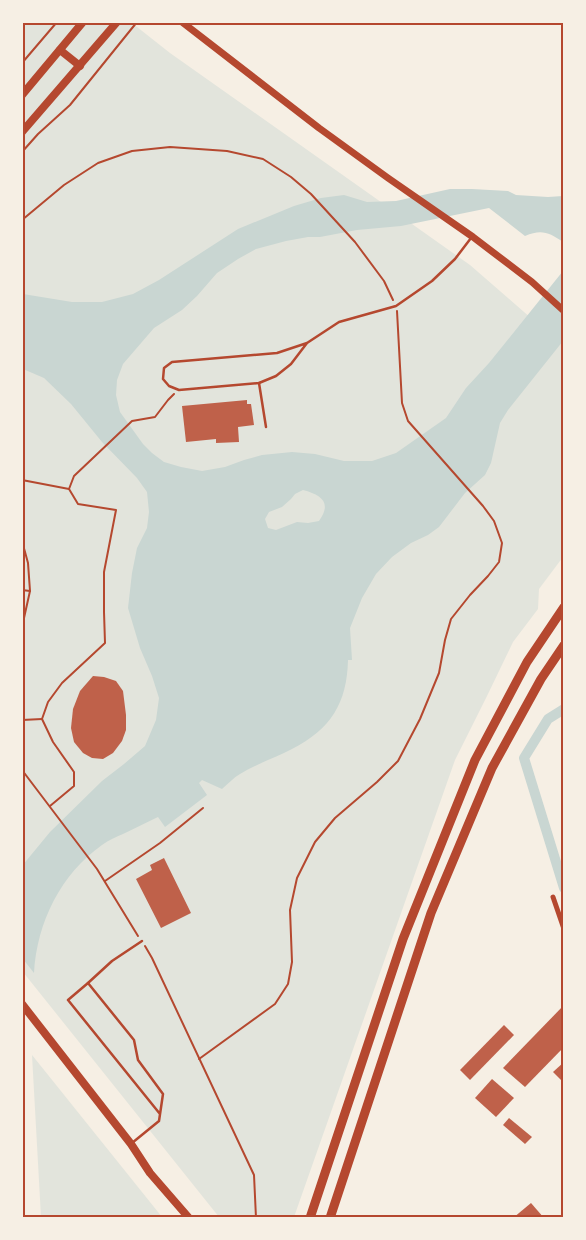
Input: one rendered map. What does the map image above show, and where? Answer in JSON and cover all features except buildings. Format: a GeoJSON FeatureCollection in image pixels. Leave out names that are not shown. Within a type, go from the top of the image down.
{"type":"FeatureCollection","features":[{"type":"Feature","properties":{"kind":"main road"},"geometry":{"type":"LineString","coordinates":[[22,95],[82,22]]}},
{"type":"Feature","properties":{"kind":"main road"},"geometry":{"type":"LineString","coordinates":[[22,132],[117,22]]}},
{"type":"Feature","properties":{"kind":"main road"},"geometry":{"type":"LineString","coordinates":[[60,50],[80,66]]}},
{"type":"Feature","properties":{"kind":"main road"},"geometry":{"type":"LineString","coordinates":[[310,1218],[403,939],[475,760],[527,662],[564,607]]}},
{"type":"Feature","properties":{"kind":"main road"},"geometry":{"type":"LineString","coordinates":[[330,1218],[431,913],[492,768],[541,679],[564,644]]}},
{"type":"Feature","properties":{"kind":"main road"},"geometry":{"type":"LineString","coordinates":[[22,1004],[131,1144],[150,1173],[188,1218]]}},
{"type":"Feature","properties":{"kind":"street"},"geometry":{"type":"LineString","coordinates":[[182,22],[319,128],[473,236],[532,282],[564,311]]}},
{"type":"Feature","properties":{"kind":"street"},"geometry":{"type":"LineString","coordinates":[[553,897],[564,929]]}},
{"type":"Feature","properties":{"kind":"lane"},"geometry":{"type":"LineString","coordinates":[[307,343],[291,364],[276,376],[259,383],[179,390],[169,386],[163,379],[164,368],[172,362],[278,353],[307,343],[339,322],[396,306],[432,280],[455,259],[473,236]]}},
{"type":"Feature","properties":{"kind":"lane"},"geometry":{"type":"LineString","coordinates":[[259,383],[266,427]]}},
{"type":"Feature","properties":{"kind":"lane"},"geometry":{"type":"LineString","coordinates":[[142,941],[112,961],[68,1000],[160,1114]]}},
{"type":"Feature","properties":{"kind":"lane"},"geometry":{"type":"LineString","coordinates":[[88,983],[134,1040],[138,1060],[163,1094],[159,1121],[131,1144]]}},
{"type":"Feature","properties":{"kind":"path"},"geometry":{"type":"LineString","coordinates":[[22,63],[57,22]]}},
{"type":"Feature","properties":{"kind":"path"},"geometry":{"type":"LineString","coordinates":[[22,152],[38,134],[70,105],[137,22]]}},
{"type":"Feature","properties":{"kind":"path"},"geometry":{"type":"LineString","coordinates":[[22,220],[64,185],[98,163],[132,151],[170,147],[227,151],[263,159],[291,177],[311,194],[354,242],[384,281],[396,306],[402,403],[408,421],[483,506],[494,521],[502,543],[499,562],[451,619],[439,673],[420,719],[398,761],[335,818],[315,842],[297,878],[290,910],[292,962],[288,984],[275,1004],[200,1059]]}},
{"type":"Feature","properties":{"kind":"path"},"geometry":{"type":"LineString","coordinates":[[69,489],[74,476],[132,421],[155,417],[168,400],[179,390]]}},
{"type":"Feature","properties":{"kind":"path"},"geometry":{"type":"LineString","coordinates":[[22,480],[69,489],[78,504],[116,510],[104,572],[106,643],[62,683],[48,702],[42,719],[53,742],[74,772],[74,786],[50,806]]}},
{"type":"Feature","properties":{"kind":"path"},"geometry":{"type":"LineString","coordinates":[[22,541],[28,563],[30,591],[22,627]]}},
{"type":"Feature","properties":{"kind":"path"},"geometry":{"type":"LineString","coordinates":[[22,590],[30,591]]}},
{"type":"Feature","properties":{"kind":"path"},"geometry":{"type":"LineString","coordinates":[[22,720],[42,719]]}},
{"type":"Feature","properties":{"kind":"path"},"geometry":{"type":"LineString","coordinates":[[22,770],[105,880],[152,958],[254,1174],[256,1218]]}},
{"type":"Feature","properties":{"kind":"path"},"geometry":{"type":"LineString","coordinates":[[105,880],[160,843],[203,808]]}},
{"type":"Feature","properties":{"kind":"shaded area"},"geometry":{"type":"Polygon","coordinates":[[[23,23],[132,23],[170,53],[470,265],[563,346],[563,557],[539,589],[538,609],[513,642],[455,760],[294,1217],[219,1217],[23,972],[23,23]]]}},
{"type":"Feature","properties":{"kind":"shaded area"},"geometry":{"type":"Polygon","coordinates":[[[450,189],[508,191],[516,195],[548,197],[563,196],[563,242],[553,236],[540,232],[525,236],[489,208],[401,226],[308,237],[256,249],[217,273],[182,310],[154,328],[123,364],[117,380],[116,395],[120,412],[143,444],[164,462],[202,471],[225,467],[262,455],[292,452],[315,454],[344,461],[372,461],[396,453],[446,418],[466,388],[489,363],[563,271],[563,341],[508,410],[500,423],[491,463],[485,475],[465,493],[439,527],[411,543],[392,557],[376,574],[362,598],[350,628],[352,660],[348,660],[347,675],[340,702],[327,723],[306,741],[246,770],[222,789],[202,780],[199,783],[207,795],[165,827],[158,817],[110,840],[87,857],[63,885],[46,918],[36,954],[34,973],[23,959],[22,866],[50,832],[102,781],[145,746],[156,720],[159,698],[140,648],[128,608],[137,548],[147,528],[149,512],[147,492],[137,478],[102,442],[71,404],[44,378],[23,369],[23,294],[72,302],[102,302],[133,294],[159,280],[238,229],[294,206],[321,198],[344,195],[367,202],[396,201],[450,189]],[[303,490],[295,494],[282,507],[269,512],[265,519],[268,528],[276,530],[297,522],[319,521],[325,509],[323,501],[315,494],[303,490]]]}},
{"type":"Feature","properties":{"kind":"shaded area"},"geometry":{"type":"Polygon","coordinates":[[[32,1055],[162,1217],[41,1217],[32,1055]]]}},
{"type":"Feature","properties":{"kind":"waterway"},"geometry":{"type":"LineString","coordinates":[[564,709],[548,719],[524,758],[564,888]]}}]}
